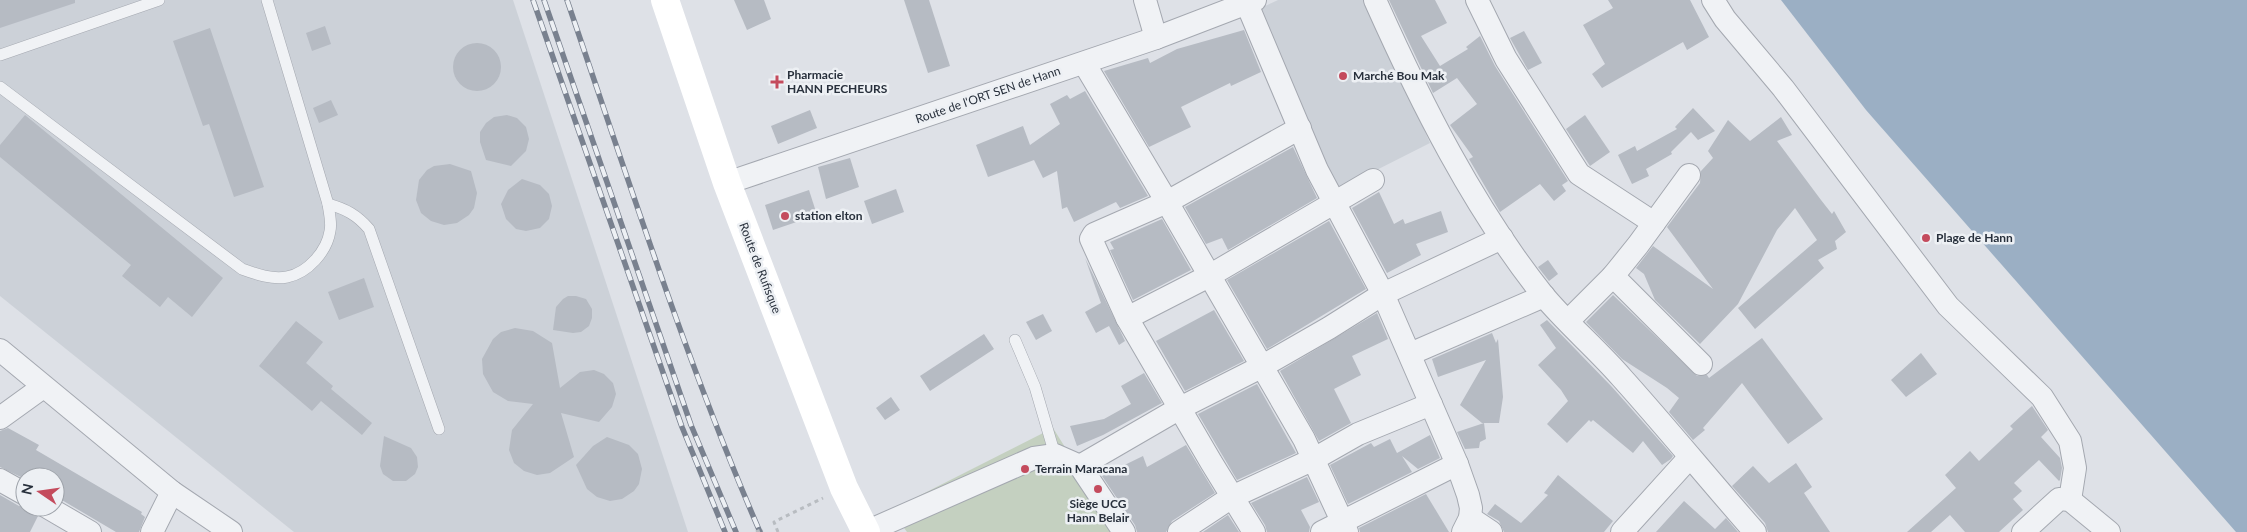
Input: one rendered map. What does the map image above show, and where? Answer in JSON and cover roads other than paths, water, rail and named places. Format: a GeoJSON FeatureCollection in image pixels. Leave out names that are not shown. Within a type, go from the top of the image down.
{"type":"FeatureCollection","features":[{"type":"Feature","properties":{"kind":"main road","name":"Route de Rufisque"},"geometry":{"type":"LineString","coordinates":[[665,0],[727,183],[844,488],[866,532]]}},
{"type":"Feature","properties":{"kind":"street"},"geometry":{"type":"LineString","coordinates":[[1145,0],[1156,38]]}},
{"type":"Feature","properties":{"kind":"street"},"geometry":{"type":"LineString","coordinates":[[1375,0],[1404,64],[1462,174],[1502,238],[1544,296],[1622,378],[1689,458],[1755,532]]}},
{"type":"Feature","properties":{"kind":"street"},"geometry":{"type":"LineString","coordinates":[[1477,0],[1506,59],[1579,174],[1654,223]]}},
{"type":"Feature","properties":{"kind":"street"},"geometry":{"type":"LineString","coordinates":[[1713,0],[1725,20],[1783,88],[1948,306],[2042,397],[2070,440],[2075,468],[2070,500]]}},
{"type":"Feature","properties":{"kind":"street","name":"Route de l'ORT SEN de Hann"},"geometry":{"type":"LineString","coordinates":[[727,183],[1156,38],[1221,6],[1251,2]]}},
{"type":"Feature","properties":{"kind":"street"},"geometry":{"type":"LineString","coordinates":[[1251,2],[1317,170],[1383,294],[1457,464],[1468,495],[1467,525],[1491,532]]}},
{"type":"Feature","properties":{"kind":"street"},"geometry":{"type":"LineString","coordinates":[[1084,63],[1167,202],[1314,459],[1345,527]]}},
{"type":"Feature","properties":{"kind":"street"},"geometry":{"type":"LineString","coordinates":[[1254,532],[1127,318],[1091,239],[1094,234],[1167,202],[1300,128]]}},
{"type":"Feature","properties":{"kind":"street"},"geometry":{"type":"LineString","coordinates":[[1568,321],[1613,276],[1689,175]]}},
{"type":"Feature","properties":{"kind":"street"},"geometry":{"type":"LineString","coordinates":[[1127,318],[1209,276],[1373,180]]}},
{"type":"Feature","properties":{"kind":"street"},"geometry":{"type":"LineString","coordinates":[[1080,466],[1180,408],[1261,367],[1383,294],[1502,238]]}},
{"type":"Feature","properties":{"kind":"street"},"geometry":{"type":"LineString","coordinates":[[1613,276],[1701,364]]}},
{"type":"Feature","properties":{"kind":"street"},"geometry":{"type":"LineString","coordinates":[[1410,354],[1544,296]]}},
{"type":"Feature","properties":{"kind":"street"},"geometry":{"type":"LineString","coordinates":[[0,350],[172,492],[231,532]]}},
{"type":"Feature","properties":{"kind":"street"},"geometry":{"type":"LineString","coordinates":[[0,418],[43,387]]}},
{"type":"Feature","properties":{"kind":"street"},"geometry":{"type":"LineString","coordinates":[[1179,532],[1232,497],[1314,459],[1358,434],[1431,404]]}},
{"type":"Feature","properties":{"kind":"street"},"geometry":{"type":"LineString","coordinates":[[866,532],[1034,458],[1055,455],[1080,466],[1124,532]]}},
{"type":"Feature","properties":{"kind":"street"},"geometry":{"type":"LineString","coordinates":[[1622,532],[1689,458]]}},
{"type":"Feature","properties":{"kind":"street"},"geometry":{"type":"LineString","coordinates":[[1322,532],[1345,527],[1457,464]]}},
{"type":"Feature","properties":{"kind":"street"},"geometry":{"type":"LineString","coordinates":[[0,480],[15,488]]}},
{"type":"Feature","properties":{"kind":"street"},"geometry":{"type":"LineString","coordinates":[[152,532],[172,492]]}},
{"type":"Feature","properties":{"kind":"street"},"geometry":{"type":"LineString","coordinates":[[2023,532],[2058,500],[2070,500],[2109,532]]}},
{"type":"Feature","properties":{"kind":"street"},"geometry":{"type":"LineString","coordinates":[[64,517],[90,532]]}},
{"type":"Feature","properties":{"kind":"lane"},"geometry":{"type":"LineString","coordinates":[[0,55],[160,0]]}},
{"type":"Feature","properties":{"kind":"lane"},"geometry":{"type":"LineString","coordinates":[[0,87],[242,269],[266,277],[288,277],[306,267],[321,255],[330,231],[328,204],[267,0]]}},
{"type":"Feature","properties":{"kind":"lane"},"geometry":{"type":"LineString","coordinates":[[328,204],[346,209],[359,217],[369,229],[439,429]]}},
{"type":"Feature","properties":{"kind":"lane"},"geometry":{"type":"LineString","coordinates":[[1015,340],[1035,387],[1055,455]]}},
{"type":"Feature","properties":{"kind":"water"},"geometry":{"type":"Polygon","coordinates":[[[1781,0],[2247,0],[2247,532],[2236,532],[1866,110],[1781,0]]]}},
{"type":"Feature","properties":{"kind":"railway"},"geometry":{"type":"LineString","coordinates":[[533,0],[682,427],[725,532]]}},
{"type":"Feature","properties":{"kind":"railway"},"geometry":{"type":"LineString","coordinates":[[544,0],[691,425],[736,532]]}},
{"type":"Feature","properties":{"kind":"railway"},"geometry":{"type":"LineString","coordinates":[[567,0],[682,335],[760,532]]}},
{"type":"Feature","properties":{"kind":"place","name":"Marché Bou Mak"},"geometry":{"type":"Point","coordinates":[1343,76]}},
{"type":"Feature","properties":{"kind":"place","name":"Pharmacie HANN PECHEURS"},"geometry":{"type":"Point","coordinates":[777,82]}},
{"type":"Feature","properties":{"kind":"place","name":"station elton"},"geometry":{"type":"Point","coordinates":[785,216]}},
{"type":"Feature","properties":{"kind":"place","name":"Plage de Hann"},"geometry":{"type":"Point","coordinates":[1926,238]}},
{"type":"Feature","properties":{"kind":"place","name":"Terrain Maracana"},"geometry":{"type":"Point","coordinates":[1025,469]}},
{"type":"Feature","properties":{"kind":"place","name":"Siège UCG Hann Belair"},"geometry":{"type":"Point","coordinates":[1098,489]}}]}
